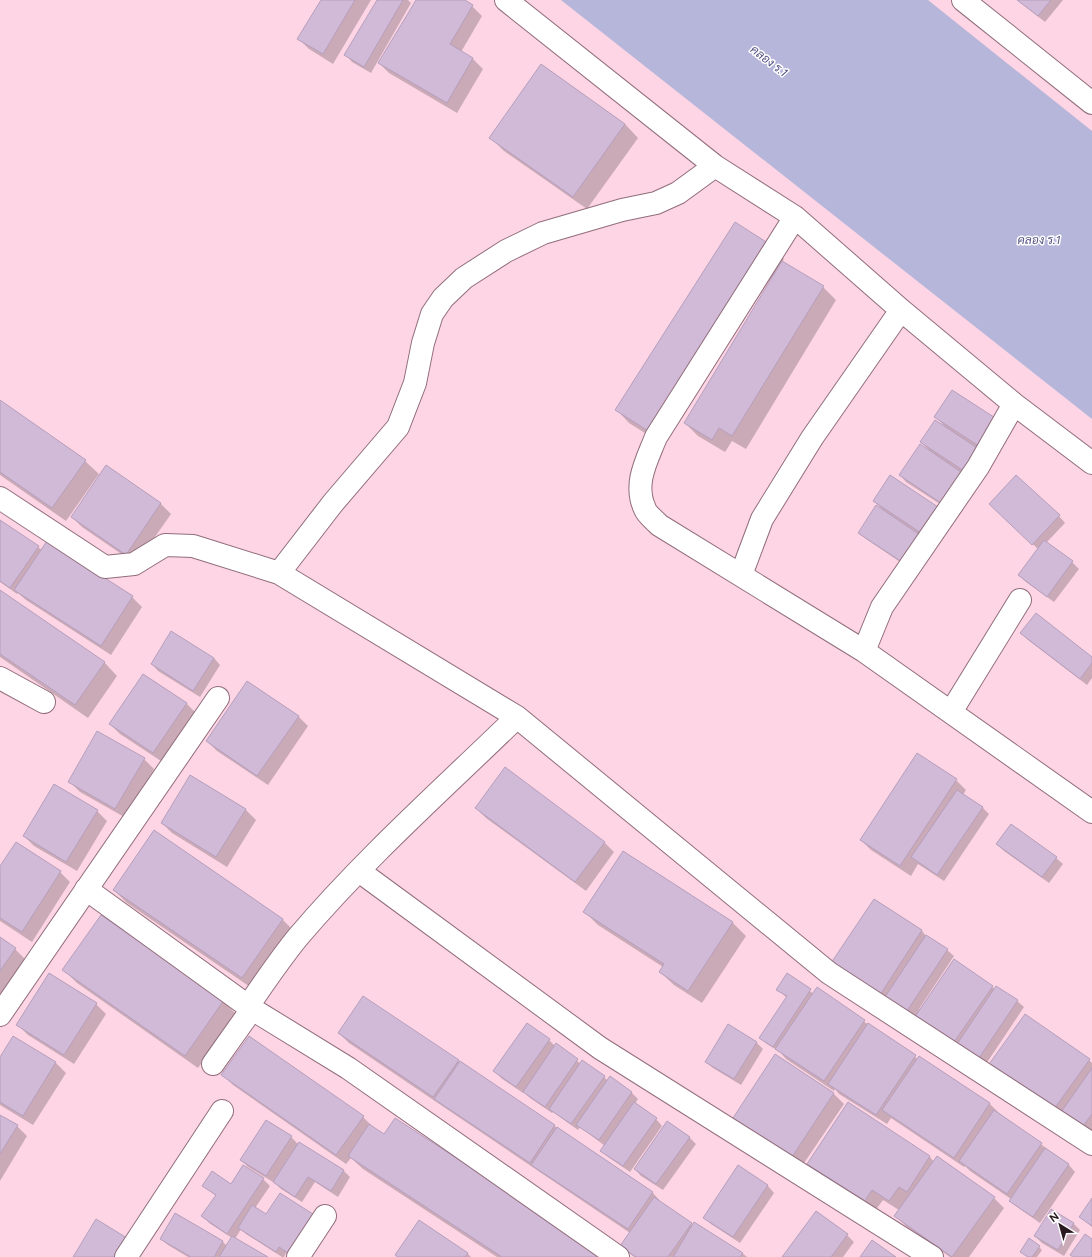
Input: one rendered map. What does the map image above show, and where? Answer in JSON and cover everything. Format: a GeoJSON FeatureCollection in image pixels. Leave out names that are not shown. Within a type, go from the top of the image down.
{"type":"FeatureCollection","features":[{"type":"Feature","properties":{"kind":"street"},"geometry":{"type":"LineString","coordinates":[[506,0],[715,166],[795,217],[901,310],[1014,404],[1092,463]]}},
{"type":"Feature","properties":{"kind":"street"},"geometry":{"type":"LineString","coordinates":[[963,0],[1092,103]]}},
{"type":"Feature","properties":{"kind":"street"},"geometry":{"type":"LineString","coordinates":[[279,573],[333,503],[398,427],[416,383],[423,343],[432,314],[443,298],[464,278],[506,250],[543,233],[622,210],[656,203],[678,193],[715,166]]}},
{"type":"Feature","properties":{"kind":"street"},"geometry":{"type":"LineString","coordinates":[[795,217],[656,437],[641,474],[639,487],[645,509],[659,525],[864,651],[1092,812]]}},
{"type":"Feature","properties":{"kind":"street"},"geometry":{"type":"LineString","coordinates":[[741,575],[762,519],[812,438],[901,310]]}},
{"type":"Feature","properties":{"kind":"street"},"geometry":{"type":"LineString","coordinates":[[864,651],[882,607],[978,467],[1014,404]]}},
{"type":"Feature","properties":{"kind":"street"},"geometry":{"type":"LineString","coordinates":[[0,498],[105,567],[134,564],[165,545],[193,546],[279,573],[517,717],[829,973],[1092,1144]]}},
{"type":"Feature","properties":{"kind":"street"},"geometry":{"type":"LineString","coordinates":[[951,712],[1020,600]]}},
{"type":"Feature","properties":{"kind":"street"},"geometry":{"type":"LineString","coordinates":[[0,678],[44,702]]}},
{"type":"Feature","properties":{"kind":"street"},"geometry":{"type":"LineString","coordinates":[[0,1015],[218,698]]}},
{"type":"Feature","properties":{"kind":"street"},"geometry":{"type":"LineString","coordinates":[[213,1064],[276,966],[298,937],[358,871],[517,717]]}},
{"type":"Feature","properties":{"kind":"street"},"geometry":{"type":"LineString","coordinates":[[358,871],[600,1048],[932,1257]]}},
{"type":"Feature","properties":{"kind":"street"},"geometry":{"type":"LineString","coordinates":[[86,889],[250,1008],[348,1068],[618,1257]]}},
{"type":"Feature","properties":{"kind":"street"},"geometry":{"type":"LineString","coordinates":[[126,1257],[222,1111]]}},
{"type":"Feature","properties":{"kind":"street"},"geometry":{"type":"LineString","coordinates":[[298,1257],[325,1216]]}},
{"type":"Feature","properties":{"kind":"water","name":"คลอง ร.1"},"geometry":{"type":"Polygon","coordinates":[[[561,0],[928,0],[1092,131],[1092,419],[561,0]]]}},
{"type":"Feature","properties":{"kind":"building"},"geometry":{"type":"Polygon","coordinates":[[[321,0],[355,0],[323,54],[297,39],[321,0]]]}},
{"type":"Feature","properties":{"kind":"building"},"geometry":{"type":"Polygon","coordinates":[[[377,0],[403,0],[364,67],[344,55],[377,0]]]}},
{"type":"Feature","properties":{"kind":"building"},"geometry":{"type":"Polygon","coordinates":[[[416,0],[465,0],[473,5],[450,44],[473,58],[447,103],[378,63],[416,0]]]}},
{"type":"Feature","properties":{"kind":"building"},"geometry":{"type":"Polygon","coordinates":[[[1017,0],[1051,0],[1038,16],[1017,0]]]}},
{"type":"Feature","properties":{"kind":"building"},"geometry":{"type":"Polygon","coordinates":[[[541,64],[625,124],[573,197],[489,138],[541,64]]]}},
{"type":"Feature","properties":{"kind":"building"},"geometry":{"type":"Polygon","coordinates":[[[735,222],[771,245],[650,432],[615,410],[735,222]]]}},
{"type":"Feature","properties":{"kind":"building"},"geometry":{"type":"Polygon","coordinates":[[[782,261],[824,286],[732,436],[719,428],[712,440],[684,423],[782,261]]]}},
{"type":"Feature","properties":{"kind":"building"},"geometry":{"type":"Polygon","coordinates":[[[952,390],[1000,421],[982,448],[934,417],[952,390]]]}},
{"type":"Feature","properties":{"kind":"building"},"geometry":{"type":"Polygon","coordinates":[[[0,400],[86,460],[52,508],[0,472],[0,400]]]}},
{"type":"Feature","properties":{"kind":"building"},"geometry":{"type":"Polygon","coordinates":[[[935,420],[982,451],[967,473],[920,442],[935,420]]]}},
{"type":"Feature","properties":{"kind":"building"},"geometry":{"type":"Polygon","coordinates":[[[920,444],[967,476],[947,507],[899,475],[920,444]]]}},
{"type":"Feature","properties":{"kind":"building"},"geometry":{"type":"Polygon","coordinates":[[[106,465],[161,503],[126,555],[71,517],[106,465]]]}},
{"type":"Feature","properties":{"kind":"building"},"geometry":{"type":"Polygon","coordinates":[[[890,475],[941,509],[924,535],[873,501],[890,475]]]}},
{"type":"Feature","properties":{"kind":"building"},"geometry":{"type":"Polygon","coordinates":[[[1016,475],[1060,515],[1032,545],[989,504],[1016,475]]]}},
{"type":"Feature","properties":{"kind":"building"},"geometry":{"type":"Polygon","coordinates":[[[876,505],[923,537],[905,564],[858,533],[876,505]]]}},
{"type":"Feature","properties":{"kind":"building"},"geometry":{"type":"Polygon","coordinates":[[[0,520],[39,546],[10,588],[0,581],[0,520]]]}},
{"type":"Feature","properties":{"kind":"building"},"geometry":{"type":"Polygon","coordinates":[[[1044,540],[1073,561],[1047,597],[1018,575],[1044,540]]]}},
{"type":"Feature","properties":{"kind":"building"},"geometry":{"type":"Polygon","coordinates":[[[47,541],[133,596],[101,646],[14,590],[47,541]]]}},
{"type":"Feature","properties":{"kind":"building"},"geometry":{"type":"Polygon","coordinates":[[[0,590],[105,662],[75,705],[0,654],[0,590]]]}},
{"type":"Feature","properties":{"kind":"building"},"geometry":{"type":"Polygon","coordinates":[[[1036,613],[1092,657],[1092,663],[1080,679],[1020,633],[1036,613]]]}},
{"type":"Feature","properties":{"kind":"building"},"geometry":{"type":"Polygon","coordinates":[[[171,631],[214,658],[193,691],[151,664],[171,631]]]}},
{"type":"Feature","properties":{"kind":"building"},"geometry":{"type":"Polygon","coordinates":[[[143,674],[187,703],[153,753],[109,724],[143,674]]]}},
{"type":"Feature","properties":{"kind":"building"},"geometry":{"type":"Polygon","coordinates":[[[247,681],[299,716],[257,776],[206,741],[247,681]]]}},
{"type":"Feature","properties":{"kind":"building"},"geometry":{"type":"Polygon","coordinates":[[[97,731],[145,758],[115,809],[68,782],[97,731]]]}},
{"type":"Feature","properties":{"kind":"building"},"geometry":{"type":"Polygon","coordinates":[[[917,753],[957,779],[900,866],[860,840],[917,753]]]}},
{"type":"Feature","properties":{"kind":"building"},"geometry":{"type":"Polygon","coordinates":[[[505,767],[605,842],[575,882],[475,808],[505,767]]]}},
{"type":"Feature","properties":{"kind":"building"},"geometry":{"type":"Polygon","coordinates":[[[190,775],[246,809],[216,857],[161,823],[190,775]]]}},
{"type":"Feature","properties":{"kind":"building"},"geometry":{"type":"Polygon","coordinates":[[[54,784],[98,810],[66,862],[23,836],[54,784]]]}},
{"type":"Feature","properties":{"kind":"building"},"geometry":{"type":"Polygon","coordinates":[[[957,790],[983,807],[937,875],[911,857],[957,790]]]}},
{"type":"Feature","properties":{"kind":"building"},"geometry":{"type":"Polygon","coordinates":[[[1011,824],[1057,857],[1042,877],[996,844],[1011,824]]]}},
{"type":"Feature","properties":{"kind":"building"},"geometry":{"type":"Polygon","coordinates":[[[154,830],[283,919],[242,978],[113,890],[154,830]]]}},
{"type":"Feature","properties":{"kind":"building"},"geometry":{"type":"Polygon","coordinates":[[[16,842],[61,871],[22,932],[0,918],[0,866],[16,842]]]}},
{"type":"Feature","properties":{"kind":"building"},"geometry":{"type":"Polygon","coordinates":[[[623,851],[733,922],[688,991],[659,972],[664,964],[583,912],[623,851]]]}},
{"type":"Feature","properties":{"kind":"building"},"geometry":{"type":"Polygon","coordinates":[[[874,899],[922,930],[880,995],[831,963],[874,899]]]}},
{"type":"Feature","properties":{"kind":"building"},"geometry":{"type":"Polygon","coordinates":[[[101,915],[224,1000],[185,1056],[62,970],[101,915]]]}},
{"type":"Feature","properties":{"kind":"building"},"geometry":{"type":"Polygon","coordinates":[[[926,935],[948,949],[907,1011],[885,997],[926,935]]]}},
{"type":"Feature","properties":{"kind":"building"},"geometry":{"type":"Polygon","coordinates":[[[0,937],[16,948],[0,971],[0,937]]]}},
{"type":"Feature","properties":{"kind":"building"},"geometry":{"type":"Polygon","coordinates":[[[954,959],[993,986],[952,1045],[914,1018],[954,959]]]}},
{"type":"Feature","properties":{"kind":"building"},"geometry":{"type":"Polygon","coordinates":[[[49,973],[97,1003],[64,1055],[16,1025],[49,973]]]}},
{"type":"Feature","properties":{"kind":"building"},"geometry":{"type":"Polygon","coordinates":[[[787,973],[811,989],[773,1047],[759,1038],[787,996],[776,990],[787,973]]]}},
{"type":"Feature","properties":{"kind":"building"},"geometry":{"type":"Polygon","coordinates":[[[996,986],[1018,1000],[977,1061],[955,1047],[996,986]]]}},
{"type":"Feature","properties":{"kind":"building"},"geometry":{"type":"Polygon","coordinates":[[[817,987],[865,1020],[824,1081],[775,1049],[817,987]]]}},
{"type":"Feature","properties":{"kind":"building"},"geometry":{"type":"Polygon","coordinates":[[[363,996],[459,1060],[433,1097],[338,1033],[363,996]]]}},
{"type":"Feature","properties":{"kind":"building"},"geometry":{"type":"Polygon","coordinates":[[[1025,1014],[1090,1059],[1052,1112],[987,1067],[1025,1014]]]}},
{"type":"Feature","properties":{"kind":"building"},"geometry":{"type":"Polygon","coordinates":[[[527,1023],[550,1039],[516,1087],[493,1071],[527,1023]]]}},
{"type":"Feature","properties":{"kind":"building"},"geometry":{"type":"Polygon","coordinates":[[[868,1023],[916,1055],[876,1115],[828,1084],[868,1023]]]}},
{"type":"Feature","properties":{"kind":"building"},"geometry":{"type":"Polygon","coordinates":[[[728,1024],[757,1042],[734,1079],[705,1062],[728,1024]]]}},
{"type":"Feature","properties":{"kind":"building"},"geometry":{"type":"Polygon","coordinates":[[[13,1036],[56,1062],[23,1116],[0,1102],[0,1057],[13,1036]]]}},
{"type":"Feature","properties":{"kind":"building"},"geometry":{"type":"Polygon","coordinates":[[[249,1036],[364,1116],[336,1155],[221,1075],[249,1036]]]}},
{"type":"Feature","properties":{"kind":"building"},"geometry":{"type":"Polygon","coordinates":[[[556,1043],[578,1059],[545,1107],[523,1092],[556,1043]]]}},
{"type":"Feature","properties":{"kind":"building"},"geometry":{"type":"Polygon","coordinates":[[[775,1054],[834,1093],[790,1160],[731,1121],[775,1054]]]}},
{"type":"Feature","properties":{"kind":"building"},"geometry":{"type":"Polygon","coordinates":[[[919,1056],[990,1103],[954,1158],[882,1110],[919,1056]]]}},
{"type":"Feature","properties":{"kind":"building"},"geometry":{"type":"Polygon","coordinates":[[[582,1060],[605,1076],[571,1124],[549,1109],[582,1060]]]}},
{"type":"Feature","properties":{"kind":"building"},"geometry":{"type":"Polygon","coordinates":[[[460,1061],[555,1125],[530,1163],[434,1099],[460,1061]]]}},
{"type":"Feature","properties":{"kind":"building"},"geometry":{"type":"Polygon","coordinates":[[[1092,1068],[1092,1114],[1080,1130],[1059,1115],[1092,1068]]]}},
{"type":"Feature","properties":{"kind":"building"},"geometry":{"type":"Polygon","coordinates":[[[610,1076],[632,1092],[599,1140],[576,1125],[610,1076]]]}},
{"type":"Feature","properties":{"kind":"building"},"geometry":{"type":"Polygon","coordinates":[[[634,1102],[657,1118],[623,1166],[600,1151],[634,1102]]]}},
{"type":"Feature","properties":{"kind":"building"},"geometry":{"type":"Polygon","coordinates":[[[848,1102],[930,1156],[907,1192],[899,1187],[889,1201],[872,1190],[865,1201],[807,1164],[848,1102]]]}},
{"type":"Feature","properties":{"kind":"building"},"geometry":{"type":"Polygon","coordinates":[[[994,1110],[1042,1143],[1007,1194],[959,1161],[994,1110]]]}},
{"type":"Feature","properties":{"kind":"building"},"geometry":{"type":"Polygon","coordinates":[[[0,1115],[18,1125],[0,1154],[0,1115]]]}},
{"type":"Feature","properties":{"kind":"building"},"geometry":{"type":"Polygon","coordinates":[[[395,1118],[605,1255],[604,1257],[502,1257],[348,1156],[369,1124],[384,1134],[395,1118]]]}},
{"type":"Feature","properties":{"kind":"building"},"geometry":{"type":"Polygon","coordinates":[[[266,1120],[292,1136],[266,1176],[240,1160],[266,1120]]]}},
{"type":"Feature","properties":{"kind":"building"},"geometry":{"type":"Polygon","coordinates":[[[667,1121],[690,1137],[656,1184],[634,1169],[667,1121]]]}},
{"type":"Feature","properties":{"kind":"building"},"geometry":{"type":"Polygon","coordinates":[[[557,1127],[653,1192],[628,1229],[531,1165],[557,1127]]]}},
{"type":"Feature","properties":{"kind":"building"},"geometry":{"type":"Polygon","coordinates":[[[299,1142],[344,1170],[331,1191],[308,1177],[295,1197],[273,1182],[299,1142]]]}},
{"type":"Feature","properties":{"kind":"building"},"geometry":{"type":"Polygon","coordinates":[[[1045,1148],[1069,1164],[1033,1217],[1009,1201],[1045,1148]]]}},
{"type":"Feature","properties":{"kind":"building"},"geometry":{"type":"Polygon","coordinates":[[[937,1156],[995,1197],[952,1257],[894,1216],[937,1156]]]}},
{"type":"Feature","properties":{"kind":"building"},"geometry":{"type":"Polygon","coordinates":[[[243,1165],[264,1178],[227,1234],[201,1216],[216,1195],[202,1186],[212,1171],[231,1184],[243,1165]]]}},
{"type":"Feature","properties":{"kind":"building"},"geometry":{"type":"Polygon","coordinates":[[[738,1165],[768,1185],[733,1237],[703,1218],[738,1165]]]}},
{"type":"Feature","properties":{"kind":"building"},"geometry":{"type":"Polygon","coordinates":[[[280,1193],[316,1216],[291,1255],[279,1247],[276,1252],[238,1228],[252,1205],[266,1214],[280,1193]]]}},
{"type":"Feature","properties":{"kind":"building"},"geometry":{"type":"Polygon","coordinates":[[[654,1197],[692,1223],[668,1257],[636,1257],[620,1246],[654,1197]]]}},
{"type":"Feature","properties":{"kind":"building"},"geometry":{"type":"Polygon","coordinates":[[[1092,1198],[1092,1226],[1079,1217],[1092,1198]]]}},
{"type":"Feature","properties":{"kind":"building"},"geometry":{"type":"Polygon","coordinates":[[[1051,1209],[1074,1223],[1058,1250],[1034,1236],[1051,1209]]]}},
{"type":"Feature","properties":{"kind":"building"},"geometry":{"type":"Polygon","coordinates":[[[816,1211],[848,1234],[831,1257],[782,1257],[816,1211]]]}},
{"type":"Feature","properties":{"kind":"building"},"geometry":{"type":"Polygon","coordinates":[[[175,1213],[223,1241],[214,1257],[191,1257],[160,1239],[175,1213]]]}},
{"type":"Feature","properties":{"kind":"building"},"geometry":{"type":"Polygon","coordinates":[[[96,1219],[127,1238],[115,1257],[73,1257],[96,1219]]]}},
{"type":"Feature","properties":{"kind":"building"},"geometry":{"type":"Polygon","coordinates":[[[419,1220],[468,1253],[465,1257],[398,1257],[395,1255],[419,1220]]]}},
{"type":"Feature","properties":{"kind":"building"},"geometry":{"type":"Polygon","coordinates":[[[694,1222],[743,1253],[740,1257],[673,1257],[694,1222]]]}},
{"type":"Feature","properties":{"kind":"building"},"geometry":{"type":"Polygon","coordinates":[[[1085,1234],[1092,1239],[1091,1257],[1073,1257],[1070,1255],[1085,1234]]]}},
{"type":"Feature","properties":{"kind":"building"},"geometry":{"type":"Polygon","coordinates":[[[232,1236],[268,1257],[219,1257],[232,1236]]]}},
{"type":"Feature","properties":{"kind":"building"},"geometry":{"type":"Polygon","coordinates":[[[1029,1238],[1040,1246],[1032,1257],[1028,1257],[1020,1252],[1029,1238]]]}},
{"type":"Feature","properties":{"kind":"building"},"geometry":{"type":"Polygon","coordinates":[[[872,1240],[896,1257],[860,1257],[872,1240]]]}}]}
